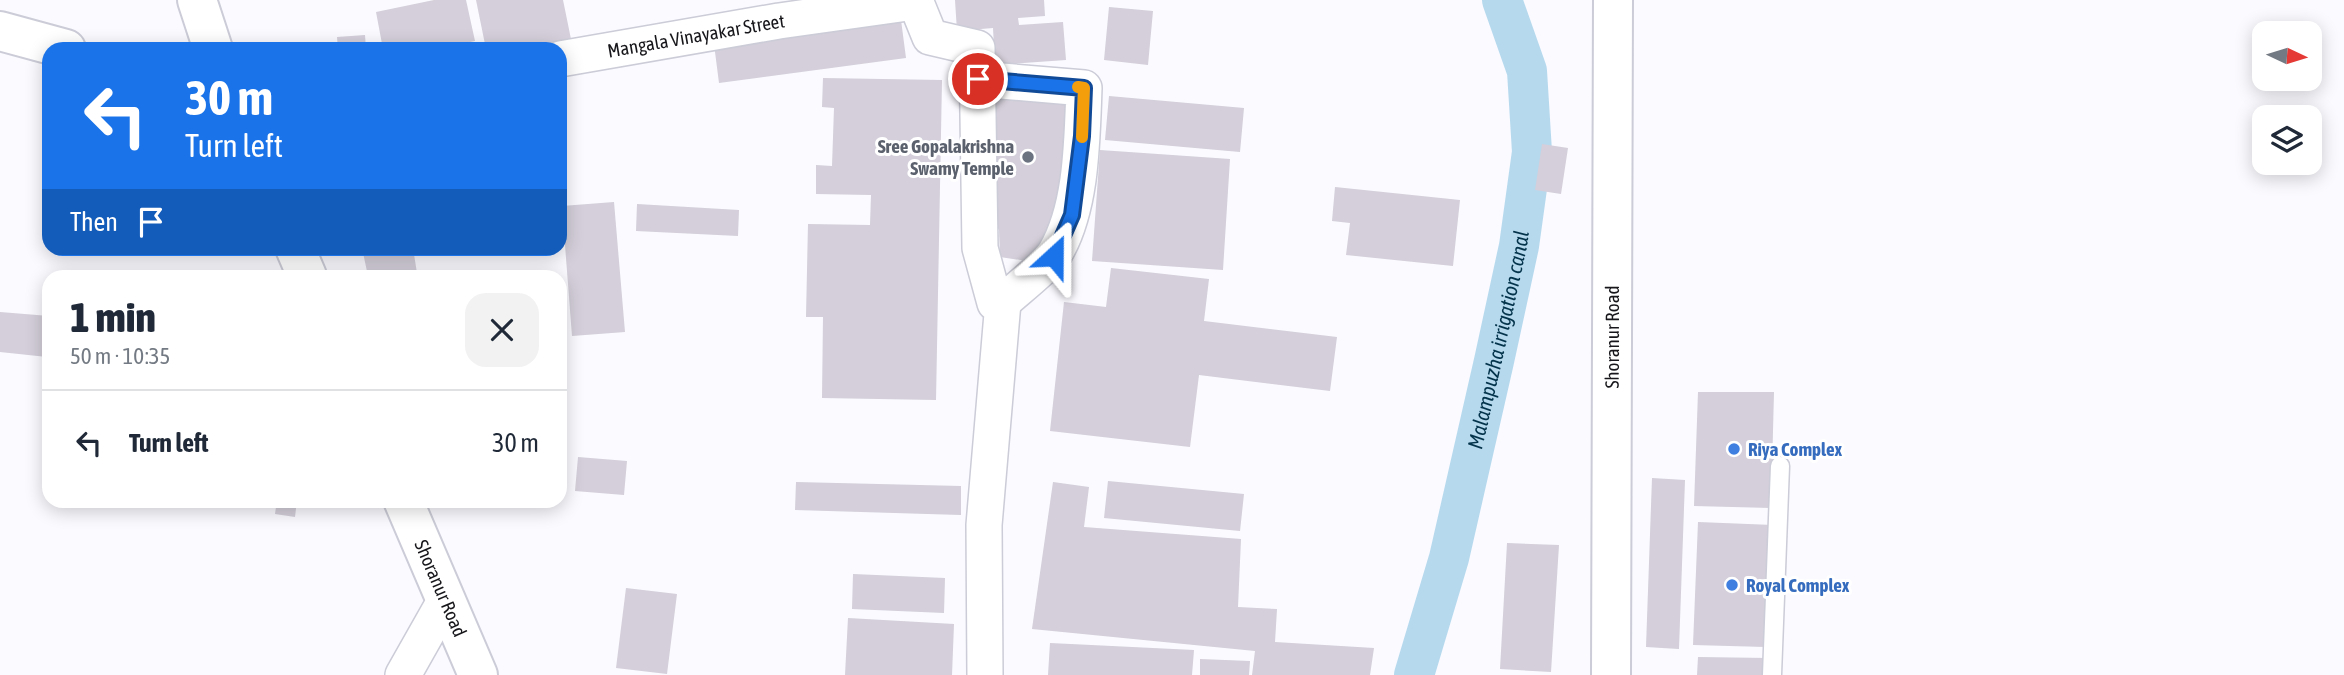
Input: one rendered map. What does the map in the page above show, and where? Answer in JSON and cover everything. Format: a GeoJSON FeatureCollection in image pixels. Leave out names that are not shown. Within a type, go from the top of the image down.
{"type":"FeatureCollection","features":[{"type":"Feature","properties":{"kind":"main road"},"geometry":{"type":"LineString","coordinates":[[197,0],[211,42]]}},
{"type":"Feature","properties":{"kind":"main road","name":"Shoranur Road"},"geometry":{"type":"LineString","coordinates":[[1611,675],[1613,0]]}},
{"type":"Feature","properties":{"kind":"main road"},"geometry":{"type":"LineString","coordinates":[[0,31],[42,42]]}},
{"type":"Feature","properties":{"kind":"main road","name":"Shoranur Road"},"geometry":{"type":"LineString","coordinates":[[406,508],[478,675]]}},
{"type":"Feature","properties":{"kind":"street","name":"Mangala Vinayakar Street"},"geometry":{"type":"LineString","coordinates":[[567,58],[779,21],[915,1]]}},
{"type":"Feature","properties":{"kind":"street"},"geometry":{"type":"LineString","coordinates":[[915,1],[930,37],[977,48],[980,248],[995,303],[1003,302],[1054,256],[1072,215],[1082,136],[1084,88],[978,79]]}},
{"type":"Feature","properties":{"kind":"street"},"geometry":{"type":"LineString","coordinates":[[985,675],[985,525],[1003,302]]}},
{"type":"Feature","properties":{"kind":"street"},"geometry":{"type":"LineString","coordinates":[[403,675],[446,599]]}},
{"type":"Feature","properties":{"kind":"lane"},"geometry":{"type":"LineString","coordinates":[[1772,675],[1780,466]]}},
{"type":"Feature","properties":{"kind":"building"},"geometry":{"type":"Polygon","coordinates":[[[434,0],[466,0],[475,41],[382,42],[376,12],[434,0]]]}},
{"type":"Feature","properties":{"kind":"building"},"geometry":{"type":"Polygon","coordinates":[[[476,0],[563,0],[573,49],[567,49],[567,42],[485,42],[476,0]]]}},
{"type":"Feature","properties":{"kind":"building"},"geometry":{"type":"Polygon","coordinates":[[[955,0],[1044,0],[1045,16],[1018,18],[1019,25],[1063,22],[1066,60],[995,65],[993,28],[957,31],[955,0]]]}},
{"type":"Feature","properties":{"kind":"building"},"geometry":{"type":"Polygon","coordinates":[[[1109,7],[1153,11],[1148,65],[1104,60],[1109,7]]]}},
{"type":"Feature","properties":{"kind":"building"},"geometry":{"type":"Polygon","coordinates":[[[901,20],[906,58],[719,83],[714,44],[901,20]]]}},
{"type":"Feature","properties":{"kind":"building"},"geometry":{"type":"Polygon","coordinates":[[[365,35],[366,42],[337,42],[337,37],[365,35]]]}},
{"type":"Feature","properties":{"kind":"building"},"geometry":{"type":"Polygon","coordinates":[[[823,78],[942,80],[936,400],[822,398],[823,317],[806,317],[808,224],[870,225],[871,195],[816,194],[816,165],[832,166],[834,108],[822,107],[823,78]]]}},
{"type":"Feature","properties":{"kind":"building","name":"Sree Gopalakrishna Swamy Temple"},"geometry":{"type":"Polygon","coordinates":[[[993,90],[1069,99],[1059,221],[1027,261],[1000,257],[999,230],[990,214],[993,90]]]}},
{"type":"Feature","properties":{"kind":"building"},"geometry":{"type":"Polygon","coordinates":[[[1109,96],[1244,108],[1240,152],[1105,140],[1109,96]]]}},
{"type":"Feature","properties":{"kind":"building"},"geometry":{"type":"Polygon","coordinates":[[[1542,144],[1568,148],[1561,194],[1535,190],[1542,144]]]}},
{"type":"Feature","properties":{"kind":"building"},"geometry":{"type":"Polygon","coordinates":[[[1100,150],[1230,159],[1223,270],[1092,261],[1100,150]]]}},
{"type":"Feature","properties":{"kind":"building"},"geometry":{"type":"Polygon","coordinates":[[[1335,187],[1460,200],[1453,266],[1346,255],[1350,223],[1332,221],[1335,187]]]}},
{"type":"Feature","properties":{"kind":"building"},"geometry":{"type":"Polygon","coordinates":[[[614,202],[625,332],[572,336],[566,256],[567,206],[614,202]]]}},
{"type":"Feature","properties":{"kind":"building"},"geometry":{"type":"Polygon","coordinates":[[[637,204],[739,210],[738,236],[636,231],[637,204]]]}},
{"type":"Feature","properties":{"kind":"building"},"geometry":{"type":"Polygon","coordinates":[[[364,256],[414,256],[417,270],[367,270],[364,256]]]}},
{"type":"Feature","properties":{"kind":"building"},"geometry":{"type":"Polygon","coordinates":[[[1111,268],[1209,279],[1204,321],[1337,337],[1330,391],[1199,375],[1190,447],[1050,431],[1064,302],[1106,307],[1111,268]]]}},
{"type":"Feature","properties":{"kind":"building"},"geometry":{"type":"Polygon","coordinates":[[[0,312],[42,315],[42,356],[0,352],[0,312]]]}},
{"type":"Feature","properties":{"kind":"building","name":"Riya Complex"},"geometry":{"type":"Polygon","coordinates":[[[1698,392],[1774,392],[1771,508],[1694,506],[1698,392]]]}},
{"type":"Feature","properties":{"kind":"building"},"geometry":{"type":"Polygon","coordinates":[[[578,457],[627,461],[624,495],[575,491],[578,457]]]}},
{"type":"Feature","properties":{"kind":"building"},"geometry":{"type":"Polygon","coordinates":[[[1652,478],[1685,480],[1679,649],[1646,647],[1652,478]]]}},
{"type":"Feature","properties":{"kind":"building"},"geometry":{"type":"Polygon","coordinates":[[[1108,481],[1244,494],[1240,531],[1104,518],[1108,481]]]}},
{"type":"Feature","properties":{"kind":"building"},"geometry":{"type":"Polygon","coordinates":[[[796,482],[961,486],[961,515],[795,510],[796,482]]]}},
{"type":"Feature","properties":{"kind":"building"},"geometry":{"type":"Polygon","coordinates":[[[1053,482],[1089,487],[1084,527],[1241,539],[1238,607],[1277,609],[1275,642],[1374,648],[1370,675],[1252,675],[1255,651],[1032,629],[1053,482]]]}},
{"type":"Feature","properties":{"kind":"building"},"geometry":{"type":"Polygon","coordinates":[[[276,508],[296,508],[295,517],[275,514],[276,508]]]}},
{"type":"Feature","properties":{"kind":"building","name":"Royal Complex"},"geometry":{"type":"Polygon","coordinates":[[[1698,522],[1773,525],[1766,647],[1693,645],[1698,522]]]}},
{"type":"Feature","properties":{"kind":"building"},"geometry":{"type":"Polygon","coordinates":[[[1507,543],[1559,545],[1551,672],[1500,669],[1507,543]]]}},
{"type":"Feature","properties":{"kind":"building"},"geometry":{"type":"Polygon","coordinates":[[[853,574],[945,578],[944,613],[852,609],[853,574]]]}},
{"type":"Feature","properties":{"kind":"building"},"geometry":{"type":"Polygon","coordinates":[[[626,588],[677,594],[667,674],[616,668],[626,588]]]}},
{"type":"Feature","properties":{"kind":"building"},"geometry":{"type":"Polygon","coordinates":[[[848,618],[954,624],[952,675],[845,675],[848,618]]]}},
{"type":"Feature","properties":{"kind":"building"},"geometry":{"type":"Polygon","coordinates":[[[1050,643],[1194,650],[1192,675],[1048,675],[1050,643]]]}},
{"type":"Feature","properties":{"kind":"building"},"geometry":{"type":"Polygon","coordinates":[[[1698,657],[1768,658],[1767,675],[1697,675],[1698,657]]]}},
{"type":"Feature","properties":{"kind":"building"},"geometry":{"type":"Polygon","coordinates":[[[1200,659],[1250,661],[1249,675],[1200,675],[1200,659]]]}},
{"type":"Feature","properties":{"kind":"waterway","name":"Malampuzha irrigation canal"},"geometry":{"type":"LineString","coordinates":[[1414,675],[1449,558],[1494,361],[1519,246],[1532,152],[1527,71],[1502,0]]}},
{"type":"Feature","properties":{"kind":"slow traffic"},"geometry":{"type":"LineString","coordinates":[[1078,87],[1084,88],[1082,137]]}},
{"type":"Feature","properties":{"kind":"place","name":"Sree Gopalakrishna Swamy Temple"},"geometry":{"type":"Point","coordinates":[1028,157]}},
{"type":"Feature","properties":{"kind":"place","name":"Riya Complex"},"geometry":{"type":"Point","coordinates":[1734,449]}},
{"type":"Feature","properties":{"kind":"place","name":"Royal Complex"},"geometry":{"type":"Point","coordinates":[1732,585]}},
{"type":"Feature","properties":{"kind":"route"},"geometry":{"type":"LineString","coordinates":[[978,79],[1084,88],[1082,136],[1072,215],[1054,256]]}}]}
